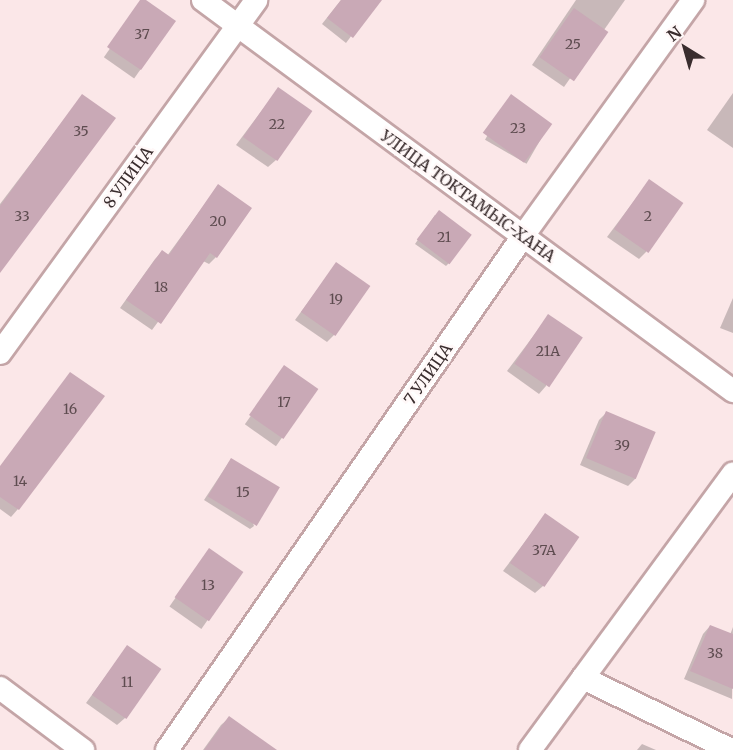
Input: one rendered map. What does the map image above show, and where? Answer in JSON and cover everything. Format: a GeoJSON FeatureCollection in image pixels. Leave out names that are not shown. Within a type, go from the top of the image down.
{"type":"FeatureCollection","features":[{"type":"Feature","properties":{"kind":"street","name":"УЛИЦА ТОКТАМЫС-ХАНА"},"geometry":{"type":"LineString","coordinates":[[203,0],[733,391]]}},
{"type":"Feature","properties":{"kind":"street","name":"8 УЛИЦА"},"geometry":{"type":"LineString","coordinates":[[0,353],[256,0]]}},
{"type":"Feature","properties":{"kind":"street","name":"7 УЛИЦА"},"geometry":{"type":"LineString","coordinates":[[167,750],[523,236],[693,0]]}},
{"type":"Feature","properties":{"kind":"street"},"geometry":{"type":"LineString","coordinates":[[530,750],[733,474]]}},
{"type":"Feature","properties":{"kind":"street"},"geometry":{"type":"LineString","coordinates":[[583,678],[731,750]]}},
{"type":"Feature","properties":{"kind":"street"},"geometry":{"type":"LineString","coordinates":[[0,688],[83,750]]}},
{"type":"Feature","properties":{"kind":"building"},"geometry":{"type":"Polygon","coordinates":[[[140,0],[146,0],[176,21],[141,70],[107,47],[140,0]]]}},
{"type":"Feature","properties":{"kind":"building"},"geometry":{"type":"Polygon","coordinates":[[[341,0],[382,0],[353,38],[327,18],[341,0]]]}},
{"type":"Feature","properties":{"kind":"building"},"geometry":{"type":"Polygon","coordinates":[[[574,8],[608,32],[574,81],[540,57],[574,8]]]}},
{"type":"Feature","properties":{"kind":"building"},"geometry":{"type":"Polygon","coordinates":[[[278,87],[312,111],[277,161],[243,137],[278,87]]]}},
{"type":"Feature","properties":{"kind":"building"},"geometry":{"type":"Polygon","coordinates":[[[82,94],[116,118],[0,273],[0,206],[82,94]]]}},
{"type":"Feature","properties":{"kind":"building"},"geometry":{"type":"Polygon","coordinates":[[[511,94],[552,124],[524,163],[483,133],[511,94]]]}},
{"type":"Feature","properties":{"kind":"building"},"geometry":{"type":"Polygon","coordinates":[[[649,179],[683,203],[648,253],[614,229],[649,179]]]}},
{"type":"Feature","properties":{"kind":"building"},"geometry":{"type":"Polygon","coordinates":[[[218,184],[252,208],[217,258],[210,253],[161,324],[126,300],[162,250],[169,255],[218,184]]]}},
{"type":"Feature","properties":{"kind":"building"},"geometry":{"type":"Polygon","coordinates":[[[439,210],[472,235],[449,264],[417,240],[439,210]]]}},
{"type":"Feature","properties":{"kind":"building"},"geometry":{"type":"Polygon","coordinates":[[[336,262],[370,286],[335,336],[301,312],[336,262]]]}},
{"type":"Feature","properties":{"kind":"building"},"geometry":{"type":"Polygon","coordinates":[[[548,314],[583,337],[549,387],[514,364],[548,314]]]}},
{"type":"Feature","properties":{"kind":"building"},"geometry":{"type":"Polygon","coordinates":[[[284,365],[318,389],[283,439],[249,415],[284,365]]]}},
{"type":"Feature","properties":{"kind":"building"},"geometry":{"type":"Polygon","coordinates":[[[70,372],[105,396],[19,510],[0,497],[0,466],[70,372]]]}},
{"type":"Feature","properties":{"kind":"building"},"geometry":{"type":"Polygon","coordinates":[[[606,411],[656,432],[636,479],[586,458],[606,411]]]}},
{"type":"Feature","properties":{"kind":"building"},"geometry":{"type":"Polygon","coordinates":[[[231,458],[280,487],[257,526],[208,497],[231,458]]]}},
{"type":"Feature","properties":{"kind":"building"},"geometry":{"type":"Polygon","coordinates":[[[545,513],[579,537],[544,587],[510,563],[545,513]]]}},
{"type":"Feature","properties":{"kind":"building"},"geometry":{"type":"Polygon","coordinates":[[[209,548],[243,572],[209,621],[175,597],[209,548]]]}},
{"type":"Feature","properties":{"kind":"building"},"geometry":{"type":"Polygon","coordinates":[[[710,625],[733,634],[733,689],[690,671],[710,625]]]}},
{"type":"Feature","properties":{"kind":"building"},"geometry":{"type":"Polygon","coordinates":[[[127,645],[161,669],[126,719],[92,695],[127,645]]]}},
{"type":"Feature","properties":{"kind":"building"},"geometry":{"type":"Polygon","coordinates":[[[229,716],[277,750],[204,750],[229,716]]]}}]}
